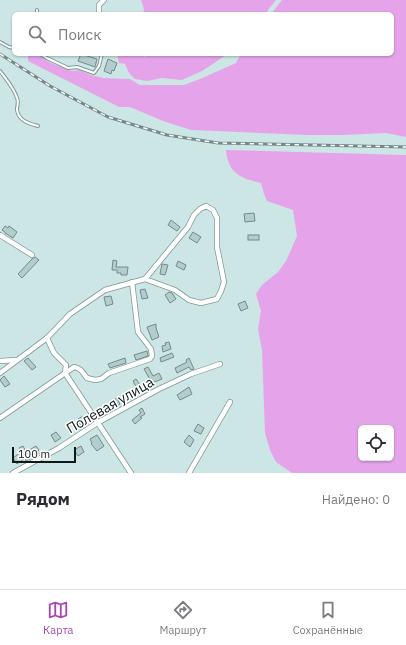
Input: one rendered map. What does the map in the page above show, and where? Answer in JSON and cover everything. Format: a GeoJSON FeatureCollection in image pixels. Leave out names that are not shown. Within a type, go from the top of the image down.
{"type":"FeatureCollection","features":[{"type":"Feature","properties":{"kind":"street"},"geometry":{"type":"LineString","coordinates":[[99,12],[99,5],[104,0]]}},
{"type":"Feature","properties":{"kind":"street"},"geometry":{"type":"LineString","coordinates":[[0,372],[47,338],[70,314],[105,290],[145,279],[175,290],[188,300],[201,303],[217,298],[224,282],[217,247],[217,218],[213,210],[206,206],[194,215],[188,227],[145,279]]}},
{"type":"Feature","properties":{"kind":"street"},"geometry":{"type":"LineString","coordinates":[[0,235],[32,255]]}},
{"type":"Feature","properties":{"kind":"street"},"geometry":{"type":"LineString","coordinates":[[0,418],[74,367],[78,368],[87,378],[95,380],[101,379],[110,373],[150,359],[152,356],[151,349],[138,332],[132,282]]}},
{"type":"Feature","properties":{"kind":"street"},"geometry":{"type":"LineString","coordinates":[[47,338],[54,353],[66,365],[65,373],[131,473]]}},
{"type":"Feature","properties":{"kind":"street"},"geometry":{"type":"LineString","coordinates":[[0,361],[17,360]]}},
{"type":"Feature","properties":{"kind":"street","name":"Полевая улица"},"geometry":{"type":"LineString","coordinates":[[13,473],[59,448],[97,423],[160,389],[191,374],[220,364]]}},
{"type":"Feature","properties":{"kind":"street"},"geometry":{"type":"LineString","coordinates":[[189,473],[230,402]]}},
{"type":"Feature","properties":{"kind":"lane"},"geometry":{"type":"LineString","coordinates":[[0,42],[12,48]]}},
{"type":"Feature","properties":{"kind":"lane"},"geometry":{"type":"LineString","coordinates":[[44,56],[68,68],[77,67],[94,73],[99,66],[102,56]]}},
{"type":"Feature","properties":{"kind":"lane"},"geometry":{"type":"LineString","coordinates":[[0,71],[16,95],[19,116],[26,123],[38,126]]}},
{"type":"Feature","properties":{"kind":"shaded area"},"geometry":{"type":"Polygon","coordinates":[[[141,0],[276,0],[267,12],[143,12],[141,0]]]}},
{"type":"Feature","properties":{"kind":"shaded area"},"geometry":{"type":"Polygon","coordinates":[[[282,0],[406,0],[406,137],[386,133],[308,135],[191,130],[163,121],[130,107],[119,107],[28,61],[28,56],[39,56],[51,63],[72,71],[79,70],[103,78],[130,79],[140,85],[184,85],[236,63],[240,56],[394,56],[394,12],[273,12],[282,0]]]}},
{"type":"Feature","properties":{"kind":"shaded area"},"geometry":{"type":"Polygon","coordinates":[[[117,56],[225,56],[202,71],[182,80],[162,78],[147,81],[135,79],[129,73],[125,64],[119,63],[117,56]]]}},
{"type":"Feature","properties":{"kind":"shaded area"},"geometry":{"type":"Polygon","coordinates":[[[226,150],[406,155],[406,473],[292,473],[276,462],[270,450],[265,433],[262,350],[258,329],[261,311],[256,294],[262,285],[278,272],[286,261],[297,236],[293,210],[267,201],[261,183],[241,176],[232,169],[229,164],[226,150]]]}},
{"type":"Feature","properties":{"kind":"building"},"geometry":{"type":"Polygon","coordinates":[[[80,56],[87,56],[97,59],[95,67],[78,61],[80,56]]]}},
{"type":"Feature","properties":{"kind":"building"},"geometry":{"type":"Polygon","coordinates":[[[108,59],[117,63],[111,74],[104,71],[108,59]]]}},
{"type":"Feature","properties":{"kind":"building"},"geometry":{"type":"Polygon","coordinates":[[[254,213],[255,221],[245,222],[244,214],[254,213]]]}},
{"type":"Feature","properties":{"kind":"building"},"geometry":{"type":"Polygon","coordinates":[[[171,220],[180,227],[177,231],[168,225],[171,220]]]}},
{"type":"Feature","properties":{"kind":"building"},"geometry":{"type":"Polygon","coordinates":[[[5,226],[8,228],[9,226],[17,232],[13,238],[2,230],[5,226]]]}},
{"type":"Feature","properties":{"kind":"building"},"geometry":{"type":"Polygon","coordinates":[[[193,232],[201,237],[197,243],[189,238],[193,232]]]}},
{"type":"Feature","properties":{"kind":"building"},"geometry":{"type":"Polygon","coordinates":[[[248,235],[259,235],[259,240],[248,240],[248,235]]]}},
{"type":"Feature","properties":{"kind":"building"},"geometry":{"type":"Polygon","coordinates":[[[35,257],[39,260],[22,278],[18,274],[35,257]]]}},
{"type":"Feature","properties":{"kind":"building"},"geometry":{"type":"Polygon","coordinates":[[[113,260],[117,261],[116,267],[128,267],[127,275],[121,275],[121,273],[117,273],[117,270],[112,270],[113,260]]]}},
{"type":"Feature","properties":{"kind":"building"},"geometry":{"type":"Polygon","coordinates":[[[178,261],[186,265],[184,270],[176,266],[178,261]]]}},
{"type":"Feature","properties":{"kind":"building"},"geometry":{"type":"Polygon","coordinates":[[[162,264],[168,265],[165,275],[160,274],[162,264]]]}},
{"type":"Feature","properties":{"kind":"building"},"geometry":{"type":"Polygon","coordinates":[[[145,289],[148,298],[142,299],[140,290],[145,289]]]}},
{"type":"Feature","properties":{"kind":"building"},"geometry":{"type":"Polygon","coordinates":[[[169,292],[172,293],[176,299],[170,303],[165,295],[169,292]]]}},
{"type":"Feature","properties":{"kind":"building"},"geometry":{"type":"Polygon","coordinates":[[[111,296],[113,304],[106,306],[104,297],[111,296]]]}},
{"type":"Feature","properties":{"kind":"building"},"geometry":{"type":"Polygon","coordinates":[[[245,301],[248,308],[241,311],[238,304],[245,301]]]}},
{"type":"Feature","properties":{"kind":"building"},"geometry":{"type":"Polygon","coordinates":[[[156,324],[159,337],[152,340],[147,327],[156,324]]]}},
{"type":"Feature","properties":{"kind":"building"},"geometry":{"type":"Polygon","coordinates":[[[169,342],[171,349],[163,352],[162,346],[169,342]]]}},
{"type":"Feature","properties":{"kind":"building"},"geometry":{"type":"Polygon","coordinates":[[[147,351],[148,356],[136,360],[134,355],[147,351]]]}},
{"type":"Feature","properties":{"kind":"building"},"geometry":{"type":"Polygon","coordinates":[[[172,353],[174,357],[161,362],[160,358],[172,353]]]}},
{"type":"Feature","properties":{"kind":"building"},"geometry":{"type":"Polygon","coordinates":[[[28,358],[36,367],[32,370],[24,361],[28,358]]]}},
{"type":"Feature","properties":{"kind":"building"},"geometry":{"type":"Polygon","coordinates":[[[125,358],[126,363],[110,368],[108,364],[125,358]]]}},
{"type":"Feature","properties":{"kind":"building"},"geometry":{"type":"Polygon","coordinates":[[[189,358],[194,369],[191,370],[189,367],[177,373],[175,368],[187,362],[186,360],[189,358]]]}},
{"type":"Feature","properties":{"kind":"building"},"geometry":{"type":"Polygon","coordinates":[[[148,367],[153,376],[159,373],[162,379],[152,383],[144,369],[148,367]]]}},
{"type":"Feature","properties":{"kind":"building"},"geometry":{"type":"Polygon","coordinates":[[[4,376],[10,384],[5,387],[0,380],[4,376]]]}},
{"type":"Feature","properties":{"kind":"building"},"geometry":{"type":"Polygon","coordinates":[[[136,379],[140,385],[144,383],[146,387],[144,388],[145,390],[139,393],[133,381],[136,379]]]}},
{"type":"Feature","properties":{"kind":"building"},"geometry":{"type":"Polygon","coordinates":[[[189,387],[192,394],[180,400],[177,395],[189,387]]]}},
{"type":"Feature","properties":{"kind":"building"},"geometry":{"type":"Polygon","coordinates":[[[117,398],[120,404],[114,408],[110,402],[117,398]]]}},
{"type":"Feature","properties":{"kind":"building"},"geometry":{"type":"Polygon","coordinates":[[[142,408],[145,414],[140,417],[142,418],[135,424],[132,420],[141,413],[139,410],[142,408]]]}},
{"type":"Feature","properties":{"kind":"building"},"geometry":{"type":"Polygon","coordinates":[[[83,416],[87,422],[81,426],[78,419],[83,416]]]}},
{"type":"Feature","properties":{"kind":"building"},"geometry":{"type":"Polygon","coordinates":[[[198,424],[204,428],[201,434],[194,431],[198,424]]]}},
{"type":"Feature","properties":{"kind":"building"},"geometry":{"type":"Polygon","coordinates":[[[56,432],[61,438],[55,442],[51,435],[56,432]]]}},
{"type":"Feature","properties":{"kind":"building"},"geometry":{"type":"Polygon","coordinates":[[[97,435],[104,446],[97,451],[91,444],[90,439],[97,435]]]}},
{"type":"Feature","properties":{"kind":"building"},"geometry":{"type":"Polygon","coordinates":[[[189,435],[194,440],[190,447],[184,442],[189,435]]]}},
{"type":"Feature","properties":{"kind":"building"},"geometry":{"type":"Polygon","coordinates":[[[23,446],[26,452],[36,446],[39,450],[39,454],[36,456],[34,453],[28,456],[30,459],[26,461],[25,458],[17,464],[13,458],[21,452],[19,448],[23,446]]]}},
{"type":"Feature","properties":{"kind":"building"},"geometry":{"type":"Polygon","coordinates":[[[81,446],[84,452],[78,456],[74,450],[81,446]]]}},
{"type":"Feature","properties":{"kind":"railway"},"geometry":{"type":"LineString","coordinates":[[0,54],[50,86],[108,117],[167,135],[218,143],[406,147]]}}]}
